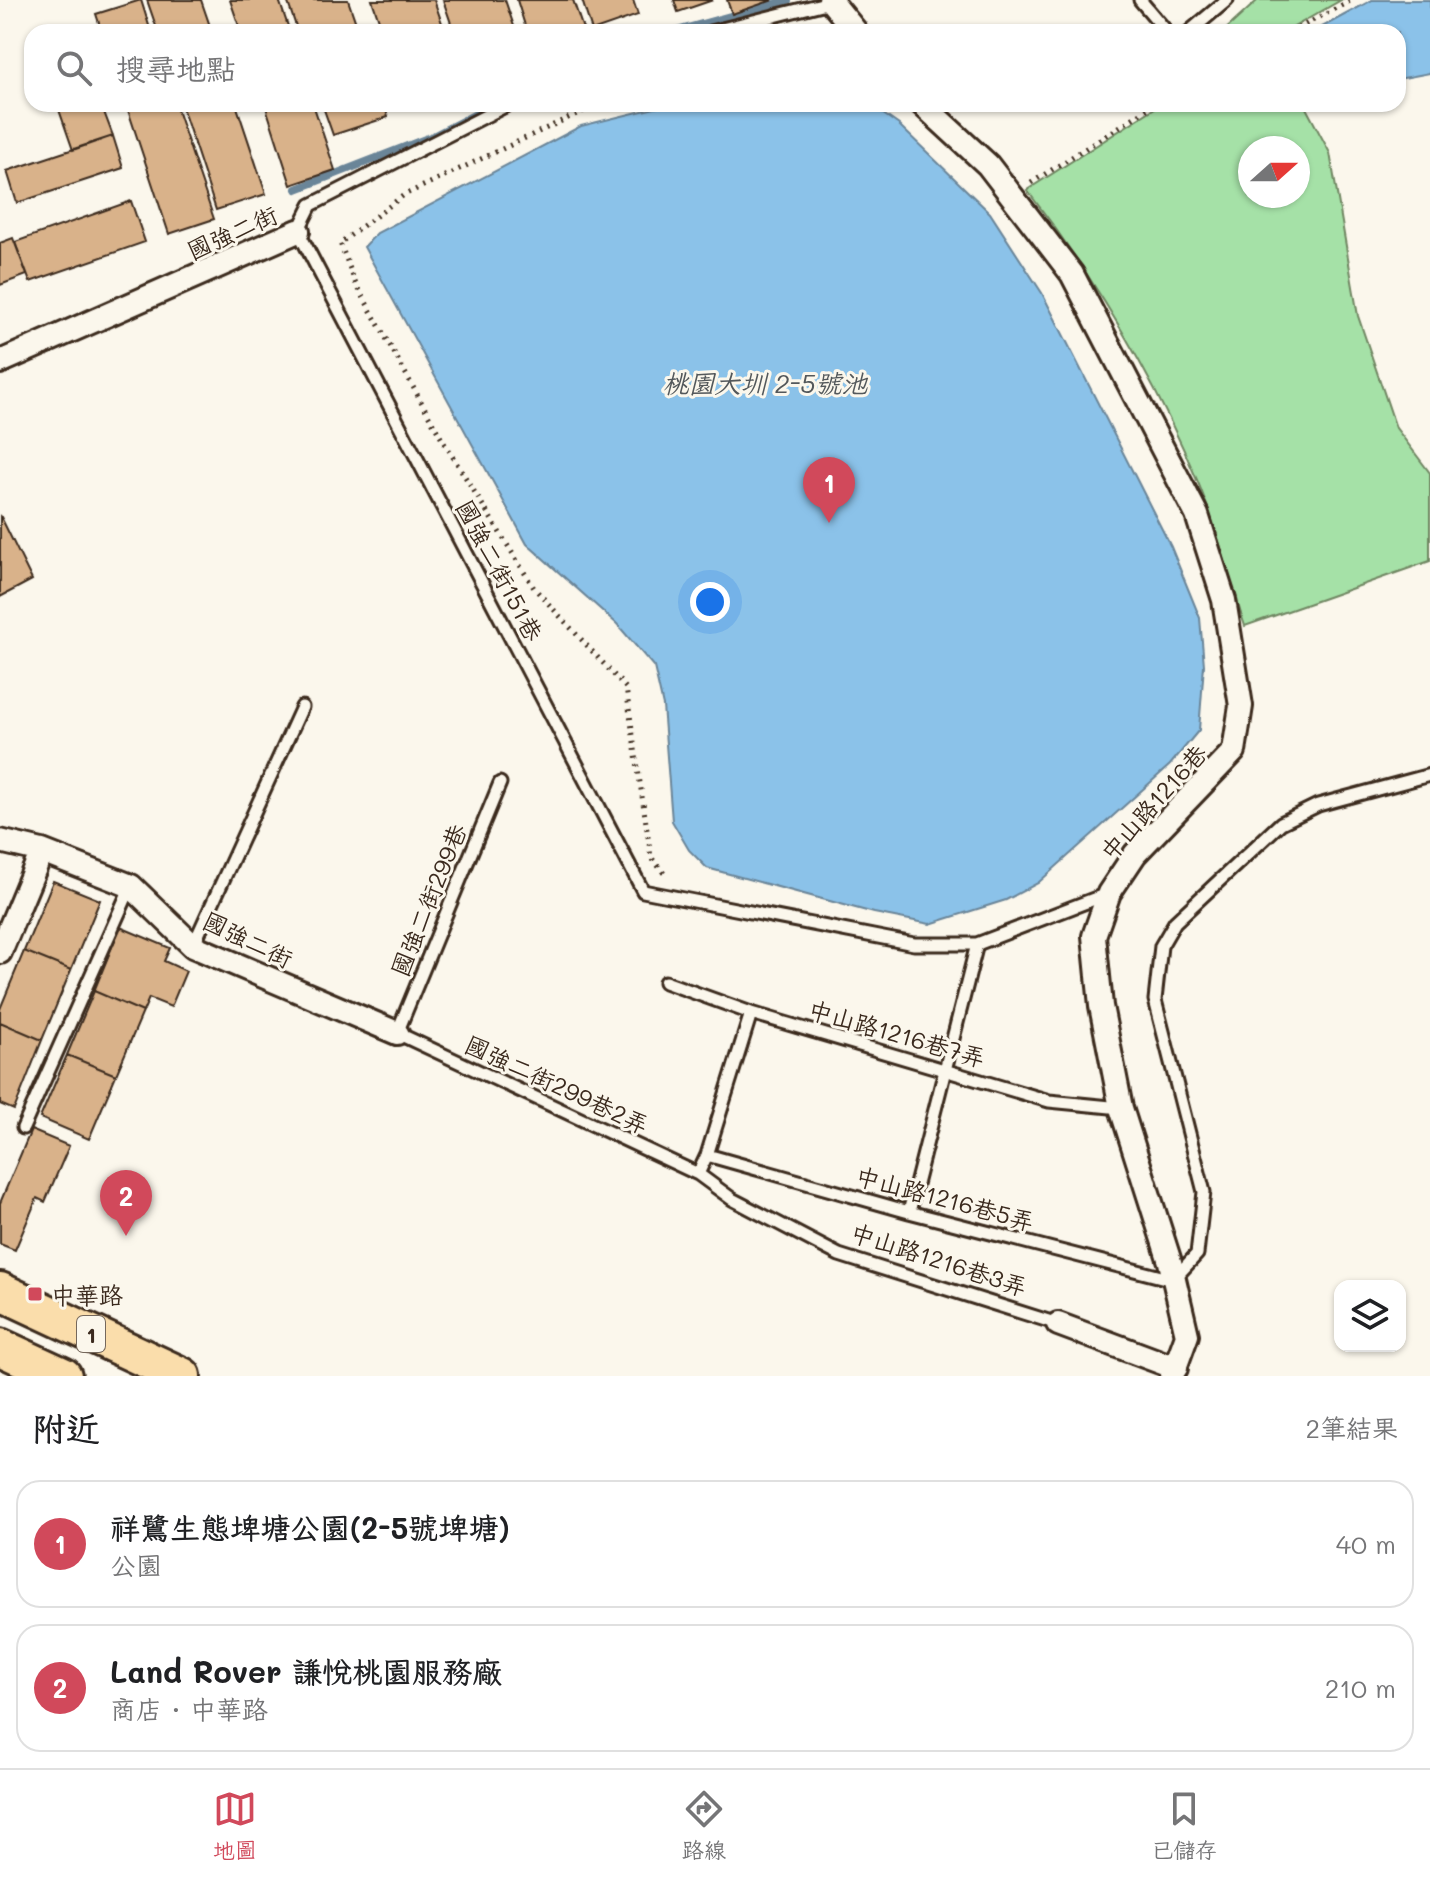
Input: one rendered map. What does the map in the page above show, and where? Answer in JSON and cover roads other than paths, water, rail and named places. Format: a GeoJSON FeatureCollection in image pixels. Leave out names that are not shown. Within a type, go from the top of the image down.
{"type":"FeatureCollection","features":[{"type":"Feature","properties":{"kind":"main road","name":"1"},"geometry":{"type":"LineString","coordinates":[[0,1291],[182,1376]]}},
{"type":"Feature","properties":{"kind":"main road","name":"1"},"geometry":{"type":"LineString","coordinates":[[0,1347],[59,1375]]}},
{"type":"Feature","properties":{"kind":"street"},"geometry":{"type":"LineString","coordinates":[[830,1],[849,24]]}},
{"type":"Feature","properties":{"kind":"street","name":"中山路1216巷"},"geometry":{"type":"LineString","coordinates":[[931,112],[988,165],[1072,274],[1197,515],[1224,600],[1241,706],[1234,751],[1135,854],[1109,893],[1094,936],[1101,1006],[1121,1108],[1187,1335],[1174,1372]]}},
{"type":"Feature","properties":{"kind":"street","name":"國強二街"},"geometry":{"type":"LineString","coordinates":[[0,362],[298,231]]}},
{"type":"Feature","properties":{"kind":"street","name":"國強二街"},"geometry":{"type":"LineString","coordinates":[[0,841],[42,851],[131,886],[193,946],[397,1033]]}},
{"type":"Feature","properties":{"kind":"street"},"geometry":{"type":"LineString","coordinates":[[0,952],[42,851]]}},
{"type":"Feature","properties":{"kind":"street","name":"中山路1216巷3弄"},"geometry":{"type":"LineString","coordinates":[[1058,1324],[1174,1372]]}},
{"type":"Feature","properties":{"kind":"lane"},"geometry":{"type":"LineString","coordinates":[[1140,0],[1160,24]]}},
{"type":"Feature","properties":{"kind":"lane"},"geometry":{"type":"LineString","coordinates":[[1198,24],[1227,0]]}},
{"type":"Feature","properties":{"kind":"lane"},"geometry":{"type":"LineString","coordinates":[[741,24],[830,1]]}},
{"type":"Feature","properties":{"kind":"lane","name":"國強二街"},"geometry":{"type":"LineString","coordinates":[[298,231],[311,205],[493,112]]}},
{"type":"Feature","properties":{"kind":"lane","name":"國強二街151巷"},"geometry":{"type":"LineString","coordinates":[[298,231],[643,891],[914,944],[977,944]]}},
{"type":"Feature","properties":{"kind":"lane"},"geometry":{"type":"LineString","coordinates":[[193,946],[302,707]]}},
{"type":"Feature","properties":{"kind":"lane"},"geometry":{"type":"LineString","coordinates":[[1173,1280],[1197,1254],[1204,1192],[1155,1000],[1161,946],[1175,922],[1281,823],[1318,805],[1430,775]]}},
{"type":"Feature","properties":{"kind":"lane","name":"國強二街299巷"},"geometry":{"type":"LineString","coordinates":[[397,1033],[500,783]]}},
{"type":"Feature","properties":{"kind":"lane"},"geometry":{"type":"LineString","coordinates":[[23,1128],[131,886]]}},
{"type":"Feature","properties":{"kind":"lane"},"geometry":{"type":"LineString","coordinates":[[909,1212],[977,944],[1109,893]]}},
{"type":"Feature","properties":{"kind":"lane","name":"中山路1216巷7弄"},"geometry":{"type":"LineString","coordinates":[[665,982],[751,1013],[1049,1101],[1121,1108]]}},
{"type":"Feature","properties":{"kind":"lane"},"geometry":{"type":"LineString","coordinates":[[698,1174],[707,1155],[751,1013]]}},
{"type":"Feature","properties":{"kind":"lane","name":"國強二街299巷2弄"},"geometry":{"type":"LineString","coordinates":[[397,1033],[698,1174]]}},
{"type":"Feature","properties":{"kind":"lane","name":"中山路1216巷5弄"},"geometry":{"type":"LineString","coordinates":[[707,1155],[909,1212],[1173,1280]]}},
{"type":"Feature","properties":{"kind":"lane","name":"中山路1216巷3弄"},"geometry":{"type":"LineString","coordinates":[[698,1174],[732,1199],[839,1255],[1058,1324]]}},
{"type":"Feature","properties":{"kind":"water"},"geometry":{"type":"Polygon","coordinates":[[[1372,0],[1430,0],[1430,73],[1406,78],[1406,24],[1328,24],[1372,0]]]}},
{"type":"Feature","properties":{"kind":"water","name":"桃園大圳 2-5號池"},"geometry":{"type":"Polygon","coordinates":[[[638,112],[880,112],[899,125],[990,213],[1042,293],[1171,547],[1200,618],[1204,665],[1199,730],[1170,765],[1038,883],[1006,900],[930,924],[874,913],[707,868],[689,850],[672,821],[663,706],[654,667],[617,624],[527,544],[364,247],[377,233],[581,126],[638,112]]]}},
{"type":"Feature","properties":{"kind":"waterway"},"geometry":{"type":"LineString","coordinates":[[702,24],[788,0]]}},
{"type":"Feature","properties":{"kind":"waterway"},"geometry":{"type":"LineString","coordinates":[[297,189],[433,136],[480,112]]}},
{"type":"Feature","properties":{"kind":"place","name":"祥鷺生態埤塘公園(2-5號埤塘)"},"geometry":{"type":"Point","coordinates":[829,523]}},
{"type":"Feature","properties":{"kind":"place","name":"Land Rover 謙悅桃園服務廠"},"geometry":{"type":"Point","coordinates":[126,1236]}},
{"type":"Feature","properties":{"kind":"place","name":"中華路"},"geometry":{"type":"Point","coordinates":[35,1294]}}]}
